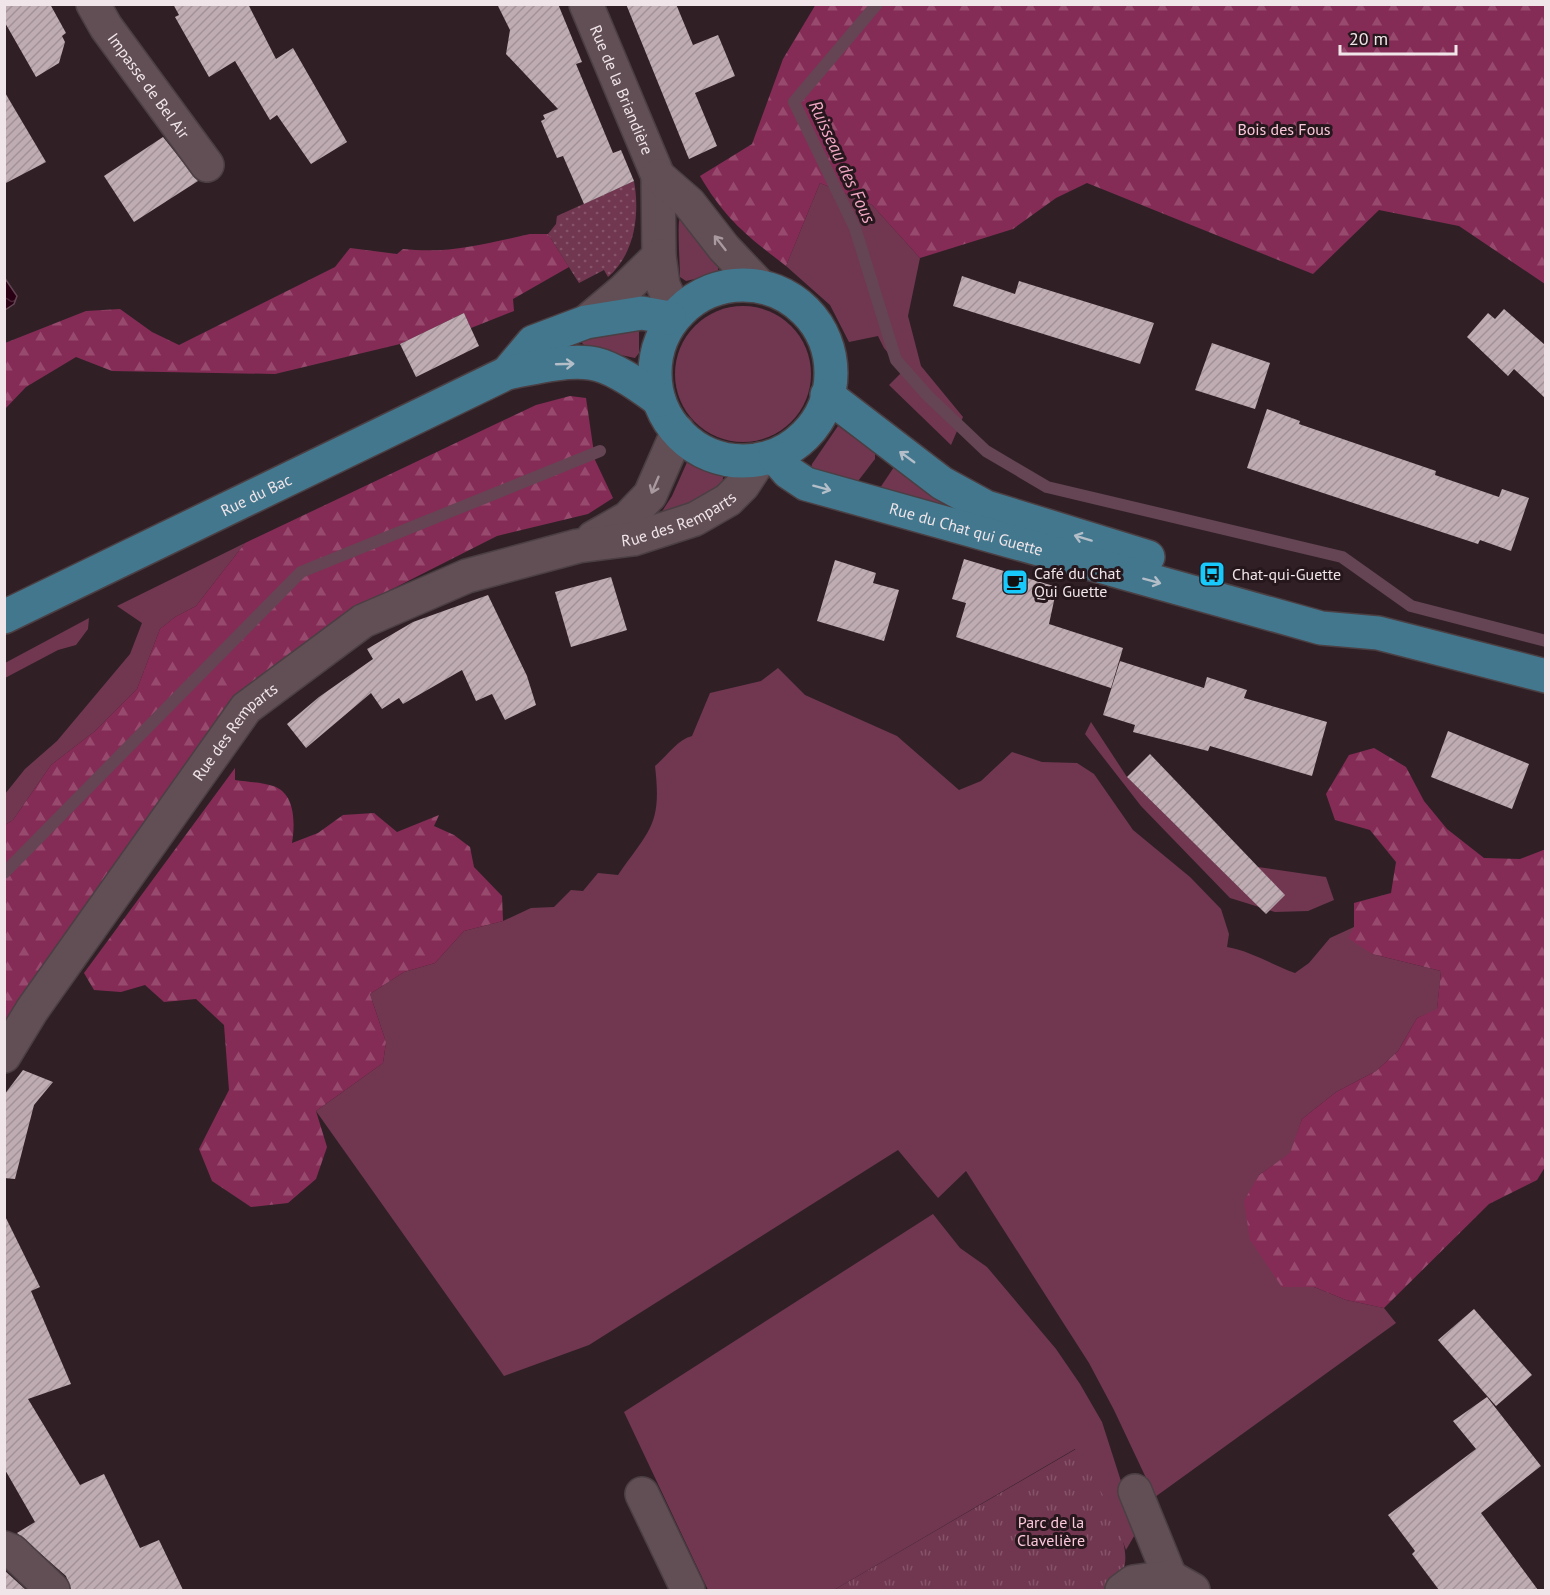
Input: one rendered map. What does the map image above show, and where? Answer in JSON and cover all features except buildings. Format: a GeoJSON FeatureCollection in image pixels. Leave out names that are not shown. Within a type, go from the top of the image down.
{"type":"FeatureCollection","features":[{"type":"Feature","properties":{"kind":"main road"},"geometry":{"type":"LineString","coordinates":[[507,373],[551,364],[592,363],[637,383],[659,400],[678,431],[702,450],[730,459],[768,458],[804,438],[821,418],[832,366],[826,338],[802,309],[787,298],[760,286],[729,288],[704,295],[673,315],[658,343],[654,372],[659,400]]}},
{"type":"Feature","properties":{"kind":"main road"},"geometry":{"type":"LineString","coordinates":[[507,373],[533,342],[586,322],[642,313],[673,315]]}},
{"type":"Feature","properties":{"kind":"main road","name":"Rue du Bac"},"geometry":{"type":"LineString","coordinates":[[4,617],[507,373]]}},
{"type":"Feature","properties":{"kind":"main road","name":"Rue du Chat qui Guette"},"geometry":{"type":"LineString","coordinates":[[827,394],[942,483],[986,507],[1325,610],[1378,633],[1545,676]]}},
{"type":"Feature","properties":{"kind":"main road","name":"Rue du Chat qui Guette"},"geometry":{"type":"LineString","coordinates":[[768,458],[806,484],[1321,628],[1378,633]]}},
{"type":"Feature","properties":{"kind":"street","name":"Impasse de Bel Air"},"geometry":{"type":"LineString","coordinates":[[93,4],[106,27],[207,165]]}},
{"type":"Feature","properties":{"kind":"street","name":"Rue de la Briandière"},"geometry":{"type":"LineString","coordinates":[[586,4],[658,176],[659,256],[663,285],[673,315]]}},
{"type":"Feature","properties":{"kind":"street","name":"Rue de la Briandière"},"geometry":{"type":"LineString","coordinates":[[658,176],[689,203],[724,248],[760,286]]}},
{"type":"Feature","properties":{"kind":"street"},"geometry":{"type":"LineString","coordinates":[[586,322],[659,256]]}},
{"type":"Feature","properties":{"kind":"street","name":"Rue des Remparts"},"geometry":{"type":"LineString","coordinates":[[578,546],[628,518],[650,495],[678,431]]}},
{"type":"Feature","properties":{"kind":"street","name":"Rue des Remparts"},"geometry":{"type":"LineString","coordinates":[[4,1056],[32,1010],[246,708],[363,621],[467,576],[578,546],[633,539],[695,519],[728,500],[768,458]]}},
{"type":"Feature","properties":{"kind":"street"},"geometry":{"type":"LineString","coordinates":[[1122,1590],[1132,1582],[1181,1584],[1135,1491]]}},
{"type":"Feature","properties":{"kind":"street"},"geometry":{"type":"LineString","coordinates":[[642,1494],[688,1590]]}},
{"type":"Feature","properties":{"kind":"street"},"geometry":{"type":"LineString","coordinates":[[4,1548],[12,1551],[53,1590]]}},
{"type":"Feature","properties":{"kind":"green space","name":"Bois des Fous"},"geometry":{"type":"Polygon","coordinates":[[[816,4],[1545,5],[1545,284],[1459,226],[1379,210],[1313,274],[1087,183],[1056,198],[1013,229],[920,258],[872,205],[820,183],[786,266],[738,226],[718,204],[700,176],[752,144],[783,59],[816,4]]]}},
{"type":"Feature","properties":{"kind":"green space"},"geometry":{"type":"Polygon","coordinates":[[[634,181],[636,220],[630,245],[624,257],[608,277],[604,270],[579,283],[548,234],[556,224],[557,216],[634,181]]]}},
{"type":"Feature","properties":{"kind":"green space"},"geometry":{"type":"Polygon","coordinates":[[[820,183],[872,205],[920,258],[908,316],[921,366],[963,417],[951,445],[889,385],[903,371],[884,348],[878,336],[849,342],[830,305],[786,266],[820,183]]]}},
{"type":"Feature","properties":{"kind":"green space"},"geometry":{"type":"Polygon","coordinates":[[[680,218],[718,265],[718,274],[686,281],[680,277],[680,218]]]}},
{"type":"Feature","properties":{"kind":"green space"},"geometry":{"type":"Polygon","coordinates":[[[530,234],[548,234],[569,267],[513,299],[514,311],[471,328],[464,313],[400,344],[275,374],[112,371],[76,357],[26,387],[5,409],[5,343],[86,311],[120,309],[152,332],[179,345],[335,267],[350,248],[397,254],[403,249],[452,249],[530,234]]]}},
{"type":"Feature","properties":{"kind":"green space"},"geometry":{"type":"Polygon","coordinates":[[[743,306],[769,311],[791,326],[806,348],[811,374],[806,400],[791,422],[769,437],[743,442],[717,437],[695,422],[680,400],[675,374],[680,348],[695,326],[717,311],[743,306]]]}},
{"type":"Feature","properties":{"kind":"green space"},"geometry":{"type":"Polygon","coordinates":[[[639,328],[639,353],[635,358],[587,348],[582,343],[583,339],[639,328]]]}},
{"type":"Feature","properties":{"kind":"green space"},"geometry":{"type":"Polygon","coordinates":[[[570,396],[586,398],[595,460],[613,498],[588,514],[497,536],[345,613],[240,691],[5,1029],[5,825],[13,820],[51,765],[95,731],[137,689],[160,629],[175,617],[196,606],[245,543],[536,405],[570,396]]]}},
{"type":"Feature","properties":{"kind":"green space"},"geometry":{"type":"Polygon","coordinates":[[[838,426],[875,453],[875,459],[855,485],[811,470],[812,464],[838,426]]]}},
{"type":"Feature","properties":{"kind":"green space"},"geometry":{"type":"Polygon","coordinates":[[[688,460],[723,476],[721,485],[709,499],[661,513],[672,496],[688,460]]]}},
{"type":"Feature","properties":{"kind":"green space"},"geometry":{"type":"Polygon","coordinates":[[[894,467],[942,503],[941,509],[878,491],[894,467]]]}},
{"type":"Feature","properties":{"kind":"green space"},"geometry":{"type":"Polygon","coordinates":[[[245,543],[196,606],[175,617],[160,629],[137,689],[95,731],[51,765],[13,820],[5,825],[5,794],[25,769],[57,741],[130,654],[142,623],[117,606],[245,543]]]}},
{"type":"Feature","properties":{"kind":"green space"},"geometry":{"type":"Polygon","coordinates":[[[89,618],[88,629],[76,645],[58,650],[5,678],[5,663],[89,618]]]}},
{"type":"Feature","properties":{"kind":"green space"},"geometry":{"type":"Polygon","coordinates":[[[778,668],[805,695],[897,736],[959,790],[981,781],[1012,752],[1042,762],[1077,763],[1094,774],[1133,830],[1190,877],[1221,909],[1229,934],[1227,947],[1295,973],[1309,963],[1330,938],[1354,927],[1372,954],[1441,971],[1437,1010],[1417,1018],[1398,1051],[1376,1071],[1336,1092],[1302,1119],[1291,1153],[1259,1175],[1282,1287],[1314,1287],[1346,1300],[1384,1308],[1396,1323],[1155,1497],[1089,1363],[966,1171],[938,1198],[898,1150],[589,1345],[504,1376],[316,1111],[383,1063],[386,1042],[370,994],[404,972],[435,963],[464,931],[503,921],[531,908],[554,907],[571,890],[583,891],[598,873],[618,875],[646,836],[655,814],[657,786],[655,766],[677,745],[692,736],[710,693],[761,681],[778,668]]]}},
{"type":"Feature","properties":{"kind":"green space"},"geometry":{"type":"Polygon","coordinates":[[[1091,722],[1127,777],[1240,888],[1258,867],[1326,877],[1334,900],[1308,911],[1275,912],[1230,898],[1141,806],[1085,734],[1091,722]]]}},
{"type":"Feature","properties":{"kind":"green space"},"geometry":{"type":"Polygon","coordinates":[[[1374,748],[1406,767],[1424,801],[1447,829],[1484,858],[1520,859],[1546,849],[1545,1167],[1537,1180],[1489,1204],[1384,1308],[1346,1300],[1314,1287],[1282,1287],[1250,1240],[1244,1201],[1259,1175],[1290,1153],[1302,1119],[1336,1092],[1376,1071],[1398,1051],[1417,1018],[1437,1009],[1441,971],[1372,954],[1348,938],[1354,927],[1354,903],[1391,893],[1396,862],[1370,830],[1335,820],[1326,794],[1349,755],[1374,748]]]}},
{"type":"Feature","properties":{"kind":"green space"},"geometry":{"type":"Polygon","coordinates":[[[235,768],[235,780],[273,786],[286,795],[292,810],[294,827],[292,843],[318,833],[343,815],[374,813],[397,832],[439,815],[434,826],[454,835],[470,847],[474,867],[502,896],[503,921],[464,931],[435,963],[404,972],[370,994],[386,1042],[383,1063],[316,1111],[327,1147],[316,1179],[288,1203],[251,1207],[212,1181],[199,1149],[229,1090],[224,1025],[196,999],[164,1002],[145,985],[121,992],[94,990],[84,973],[235,768]]]}},
{"type":"Feature","properties":{"kind":"green space"},"geometry":{"type":"Polygon","coordinates":[[[933,1214],[960,1248],[987,1267],[1056,1349],[1102,1422],[1137,1531],[1126,1550],[1115,1521],[1075,1449],[834,1590],[708,1590],[624,1412],[933,1214]]]}},
{"type":"Feature","properties":{"kind":"green space","name":"Parc de la Clavelière"},"geometry":{"type":"Polygon","coordinates":[[[1076,1449],[1110,1508],[1123,1542],[1125,1558],[1123,1571],[1104,1590],[834,1590],[1076,1449]]]}},
{"type":"Feature","properties":{"kind":"water"},"geometry":{"type":"Polygon","coordinates":[[[4,277],[17,296],[14,304],[5,310],[4,277]]]}},
{"type":"Feature","properties":{"kind":"waterway","name":"Ruisseau des Fous"},"geometry":{"type":"LineString","coordinates":[[877,4],[794,102],[855,228],[896,360],[928,396],[986,451],[1047,487],[1342,557],[1411,606],[1546,641]]}},
{"type":"Feature","properties":{"kind":"waterway"},"geometry":{"type":"LineString","coordinates":[[4,873],[301,572],[600,451]]}},
{"type":"Feature","properties":{"kind":"place","name":"Chat-qui-Guette"},"geometry":{"type":"Point","coordinates":[1212,574]}},
{"type":"Feature","properties":{"kind":"place","name":"Café du Chat Qui Guette"},"geometry":{"type":"Point","coordinates":[1015,582]}}]}
